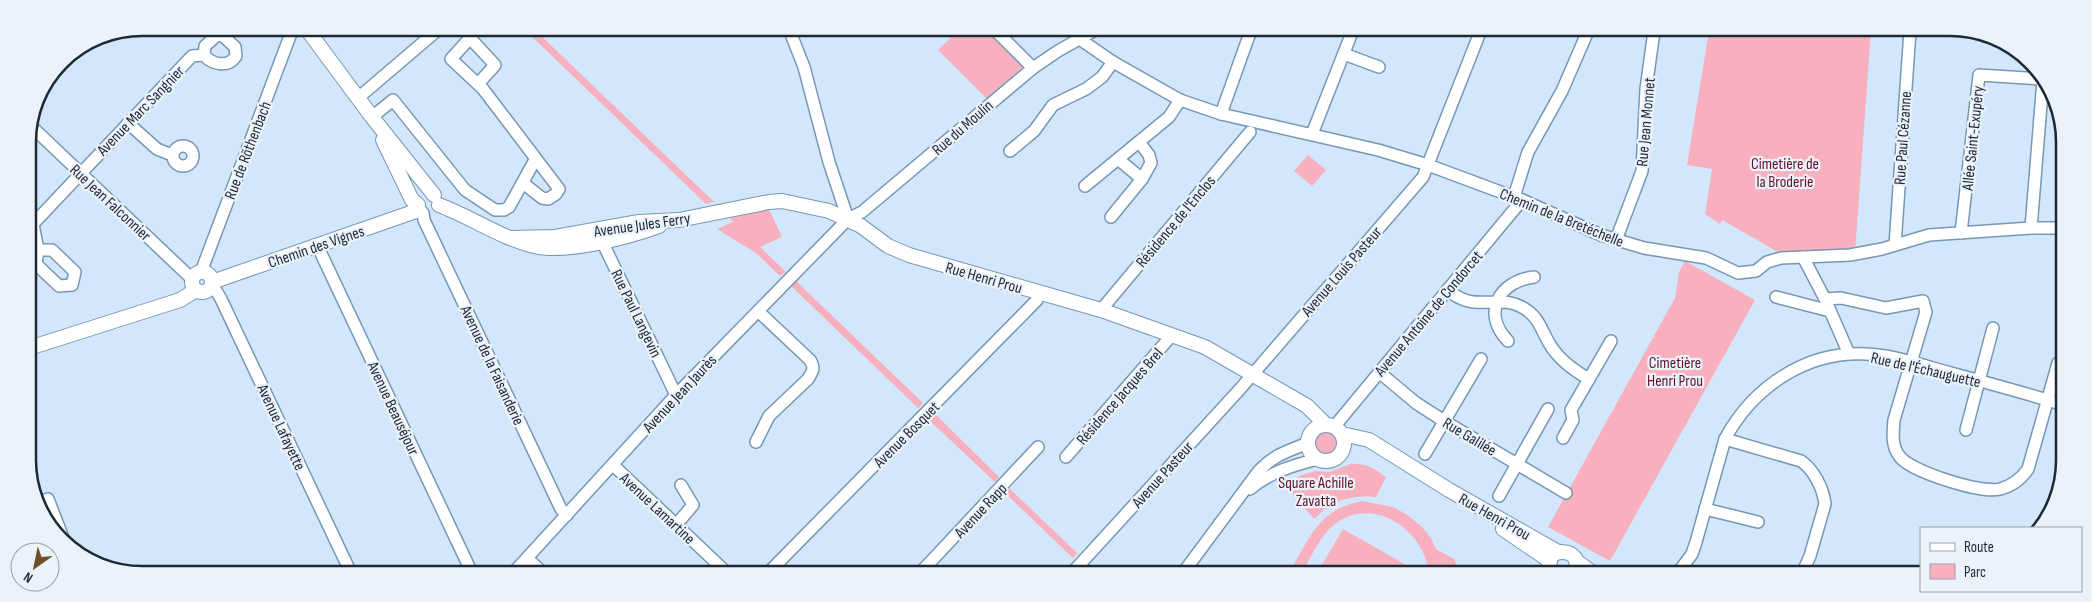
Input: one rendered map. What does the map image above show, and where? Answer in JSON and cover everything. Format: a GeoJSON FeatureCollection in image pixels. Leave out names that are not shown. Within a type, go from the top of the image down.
{"type":"FeatureCollection","features":[{"type":"Feature","properties":{"kind":"street","name":"Rue de Röthenbach"},"geometry":{"type":"LineString","coordinates":[[197,280],[290,36]]}},
{"type":"Feature","properties":{"kind":"street"},"geometry":{"type":"LineString","coordinates":[[312,36],[436,200]]}},
{"type":"Feature","properties":{"kind":"street"},"geometry":{"type":"LineString","coordinates":[[358,98],[431,36]]}},
{"type":"Feature","properties":{"kind":"street"},"geometry":{"type":"LineString","coordinates":[[792,36],[804,67],[829,162],[848,219]]}},
{"type":"Feature","properties":{"kind":"street"},"geometry":{"type":"LineString","coordinates":[[1001,36],[1033,68]]}},
{"type":"Feature","properties":{"kind":"street","name":"Rue du Moulin"},"geometry":{"type":"LineString","coordinates":[[848,219],[862,212],[1033,68],[1058,51],[1087,36]]}},
{"type":"Feature","properties":{"kind":"street"},"geometry":{"type":"LineString","coordinates":[[1221,114],[1249,36]]}},
{"type":"Feature","properties":{"kind":"street"},"geometry":{"type":"LineString","coordinates":[[1312,134],[1351,36]]}},
{"type":"Feature","properties":{"kind":"street","name":"Avenue Louis Pasteur"},"geometry":{"type":"LineString","coordinates":[[1252,374],[1423,177],[1479,36]]}},
{"type":"Feature","properties":{"kind":"street"},"geometry":{"type":"LineString","coordinates":[[1518,198],[1528,152],[1562,91],[1585,36]]}},
{"type":"Feature","properties":{"kind":"street","name":"Rue Jean Monnet"},"geometry":{"type":"LineString","coordinates":[[1616,240],[1642,171],[1646,89],[1653,36]]}},
{"type":"Feature","properties":{"kind":"street","name":"Rue Paul Cézanne"},"geometry":{"type":"LineString","coordinates":[[1895,245],[1910,36]]}},
{"type":"Feature","properties":{"kind":"street","name":"Chemin de la Bretéchelle"},"geometry":{"type":"LineString","coordinates":[[1081,40],[1114,62],[1180,100],[1221,114],[1378,150],[1518,198],[1570,222],[1616,240],[1644,248],[1706,258],[1738,273],[1744,274],[1756,271],[1772,260],[1850,256],[1930,236],[2031,228],[2056,228]]}},
{"type":"Feature","properties":{"kind":"street"},"geometry":{"type":"LineString","coordinates":[[1344,54],[1380,67]]}},
{"type":"Feature","properties":{"kind":"street","name":"Avenue Marc Sangnier"},"geometry":{"type":"LineString","coordinates":[[36,221],[80,172],[192,56],[204,55]]}},
{"type":"Feature","properties":{"kind":"street"},"geometry":{"type":"LineString","coordinates":[[1010,151],[1034,131],[1053,105],[1086,89],[1102,77],[1114,62]]}},
{"type":"Feature","properties":{"kind":"street","name":"Allée Saint-Exupéry"},"geometry":{"type":"LineString","coordinates":[[1961,233],[1979,75],[2035,79]]}},
{"type":"Feature","properties":{"kind":"street"},"geometry":{"type":"LineString","coordinates":[[478,84],[558,189],[556,194],[548,199],[542,198],[523,183]]}},
{"type":"Feature","properties":{"kind":"street","name":"Allée Saint-Exupéry"},"geometry":{"type":"LineString","coordinates":[[2031,228],[2041,89]]}},
{"type":"Feature","properties":{"kind":"street"},"geometry":{"type":"LineString","coordinates":[[372,117],[393,100],[465,190],[495,210],[504,210],[509,207],[535,160]]}},
{"type":"Feature","properties":{"kind":"street"},"geometry":{"type":"LineString","coordinates":[[1085,186],[1169,117],[1180,100]]}},
{"type":"Feature","properties":{"kind":"street"},"geometry":{"type":"LineString","coordinates":[[372,117],[412,200],[420,209]]}},
{"type":"Feature","properties":{"kind":"street"},"geometry":{"type":"LineString","coordinates":[[128,123],[157,149],[172,155]]}},
{"type":"Feature","properties":{"kind":"street","name":"Rue Jean Falconnier"},"geometry":{"type":"LineString","coordinates":[[36,132],[197,280]]}},
{"type":"Feature","properties":{"kind":"street","name":"Résidence de l'Enclos"},"geometry":{"type":"LineString","coordinates":[[1101,310],[1250,132]]}},
{"type":"Feature","properties":{"kind":"street"},"geometry":{"type":"LineString","coordinates":[[1111,217],[1142,180],[1151,163],[1149,155],[1139,142]]}},
{"type":"Feature","properties":{"kind":"street"},"geometry":{"type":"LineString","coordinates":[[1118,159],[1142,180]]}},
{"type":"Feature","properties":{"kind":"street","name":"Chemin des Vignes"},"geometry":{"type":"LineString","coordinates":[[197,280],[205,291],[212,283],[420,209],[421,196],[427,193],[436,200]]}},
{"type":"Feature","properties":{"kind":"street","name":"Avenue Antoine de Condorcet"},"geometry":{"type":"LineString","coordinates":[[1334,429],[1448,290],[1518,198]]}},
{"type":"Feature","properties":{"kind":"street","name":"Avenue Jules Ferry"},"geometry":{"type":"LineString","coordinates":[[436,200],[511,238],[534,246],[551,248],[599,236],[642,232],[678,220],[769,202],[782,201],[818,207],[848,219]]}},
{"type":"Feature","properties":{"kind":"street","name":"Avenue de la Faisanderie"},"geometry":{"type":"LineString","coordinates":[[420,209],[561,509],[567,515]]}},
{"type":"Feature","properties":{"kind":"street","name":"Rue Henri Prou"},"geometry":{"type":"LineString","coordinates":[[848,219],[888,246],[910,255],[1101,310],[1212,351],[1307,406],[1334,429],[1370,440],[1382,450],[1432,480],[1554,562],[1567,552],[1574,566]]}},
{"type":"Feature","properties":{"kind":"street","name":"Avenue Jean Jaurès"},"geometry":{"type":"LineString","coordinates":[[521,566],[676,395],[848,219]]}},
{"type":"Feature","properties":{"kind":"street","name":"Rue Paul Langevin"},"geometry":{"type":"LineString","coordinates":[[599,236],[676,395]]}},
{"type":"Feature","properties":{"kind":"street","name":"Avenue Marc Sangnier"},"geometry":{"type":"LineString","coordinates":[[36,240],[38,250]]}},
{"type":"Feature","properties":{"kind":"street","name":"Avenue Beauséjour"},"geometry":{"type":"LineString","coordinates":[[317,245],[469,566]]}},
{"type":"Feature","properties":{"kind":"street"},"geometry":{"type":"LineString","coordinates":[[1804,257],[1848,354]]}},
{"type":"Feature","properties":{"kind":"street"},"geometry":{"type":"LineString","coordinates":[[1508,341],[1496,325],[1497,301],[1506,287],[1513,282],[1521,278],[1534,277]]}},
{"type":"Feature","properties":{"kind":"street"},"geometry":{"type":"LineString","coordinates":[[36,346],[180,300],[197,280]]}},
{"type":"Feature","properties":{"kind":"street","name":"Avenue Lafayette"},"geometry":{"type":"LineString","coordinates":[[212,283],[348,566]]}},
{"type":"Feature","properties":{"kind":"street"},"geometry":{"type":"LineString","coordinates":[[1448,290],[1458,298],[1469,301],[1482,303],[1497,301],[1515,304],[1528,310],[1536,319],[1549,344],[1557,354],[1567,365],[1589,379]]}},
{"type":"Feature","properties":{"kind":"street","name":"Avenue Bosquet"},"geometry":{"type":"LineString","coordinates":[[775,566],[1036,300],[1038,293]]}},
{"type":"Feature","properties":{"kind":"street"},"geometry":{"type":"LineString","coordinates":[[1776,297],[1830,311]]}},
{"type":"Feature","properties":{"kind":"street"},"geometry":{"type":"LineString","coordinates":[[1825,300],[1841,298],[1886,308],[1923,301],[1926,312],[1894,420],[1892,436],[1895,448],[1901,458],[1914,468],[1927,474],[1987,490],[2000,489],[2013,484],[2021,478],[2028,469],[2056,370]]}},
{"type":"Feature","properties":{"kind":"street"},"geometry":{"type":"LineString","coordinates":[[756,442],[770,416],[808,379],[813,372],[814,366],[758,311]]}},
{"type":"Feature","properties":{"kind":"street"},"geometry":{"type":"LineString","coordinates":[[1966,430],[1993,328]]}},
{"type":"Feature","properties":{"kind":"street","name":"Résidence Jacques Brel"},"geometry":{"type":"LineString","coordinates":[[1066,457],[1172,335]]}},
{"type":"Feature","properties":{"kind":"street"},"geometry":{"type":"LineString","coordinates":[[1562,438],[1573,420],[1571,410],[1611,341]]}},
{"type":"Feature","properties":{"kind":"street","name":"Rue de l'Échauguette"},"geometry":{"type":"LineString","coordinates":[[1684,566],[1692,554],[1725,439],[1741,413],[1753,399],[1777,379],[1799,367],[1822,358],[1848,354],[1868,354],[1912,363],[2056,403]]}},
{"type":"Feature","properties":{"kind":"street"},"geometry":{"type":"LineString","coordinates":[[1424,454],[1481,359]]}},
{"type":"Feature","properties":{"kind":"street","name":"Rue Galilée"},"geometry":{"type":"LineString","coordinates":[[1379,372],[1416,403],[1566,493]]}},
{"type":"Feature","properties":{"kind":"street","name":"Avenue Pasteur"},"geometry":{"type":"LineString","coordinates":[[1077,566],[1252,374]]}},
{"type":"Feature","properties":{"kind":"street"},"geometry":{"type":"LineString","coordinates":[[1307,406],[1311,452],[1318,459]]}},
{"type":"Feature","properties":{"kind":"street"},"geometry":{"type":"LineString","coordinates":[[1499,496],[1548,408]]}},
{"type":"Feature","properties":{"kind":"street"},"geometry":{"type":"LineString","coordinates":[[1188,566],[1258,472],[1268,461],[1310,438],[1316,428],[1334,429],[1343,449],[1341,454],[1330,461],[1318,459],[1299,464],[1269,476],[1238,499]]}},
{"type":"Feature","properties":{"kind":"street"},"geometry":{"type":"LineString","coordinates":[[1725,439],[1800,460],[1813,473],[1824,495],[1825,504],[1806,566]]}},
{"type":"Feature","properties":{"kind":"street","name":"Rue Henri Prou"},"geometry":{"type":"LineString","coordinates":[[1343,449],[1358,446],[1382,450]]}},
{"type":"Feature","properties":{"kind":"street","name":"Avenue Rapp"},"geometry":{"type":"LineString","coordinates":[[927,566],[1038,447]]}},
{"type":"Feature","properties":{"kind":"street","name":"Avenue Lamartine"},"geometry":{"type":"LineString","coordinates":[[612,465],[720,566]]}},
{"type":"Feature","properties":{"kind":"street"},"geometry":{"type":"LineString","coordinates":[[676,525],[693,504],[681,485]]}},
{"type":"Feature","properties":{"kind":"street"},"geometry":{"type":"LineString","coordinates":[[44,500],[48,499],[57,523]]}},
{"type":"Feature","properties":{"kind":"street"},"geometry":{"type":"LineString","coordinates":[[1705,510],[1758,522]]}},
{"type":"Feature","properties":{"kind":"street"},"geometry":{"type":"LineString","coordinates":[[528,558],[536,566]]}},
{"type":"Feature","properties":{"kind":"green space"},"geometry":{"type":"Polygon","coordinates":[[[531,36],[541,36],[714,202],[706,204],[531,36]]]}},
{"type":"Feature","properties":{"kind":"green space"},"geometry":{"type":"Polygon","coordinates":[[[953,36],[995,36],[1024,66],[987,99],[938,50],[953,36]]]}},
{"type":"Feature","properties":{"kind":"green space","name":"Cimetière de la Broderie"},"geometry":{"type":"Polygon","coordinates":[[[1708,36],[1871,36],[1855,253],[1780,253],[1722,220],[1720,224],[1705,214],[1712,169],[1687,165],[1708,36]]]}},
{"type":"Feature","properties":{"kind":"green space"},"geometry":{"type":"Polygon","coordinates":[[[1308,155],[1326,170],[1312,186],[1294,171],[1308,155]]]}},
{"type":"Feature","properties":{"kind":"green space"},"geometry":{"type":"Polygon","coordinates":[[[769,209],[782,237],[760,247],[786,272],[780,276],[756,253],[717,229],[733,222],[729,217],[769,209]]]}},
{"type":"Feature","properties":{"kind":"green space","name":"Cimetière Henri Prou"},"geometry":{"type":"Polygon","coordinates":[[[1685,261],[1755,300],[1610,561],[1548,527],[1675,298],[1679,272],[1685,261]]]}},
{"type":"Feature","properties":{"kind":"green space"},"geometry":{"type":"Polygon","coordinates":[[[795,280],[923,403],[918,408],[790,285],[795,280]]]}},
{"type":"Feature","properties":{"kind":"green space"},"geometry":{"type":"Polygon","coordinates":[[[932,411],[999,477],[995,482],[927,418],[932,411]]]}},
{"type":"Feature","properties":{"kind":"green space"},"geometry":{"type":"Polygon","coordinates":[[[1325,432],[1333,435],[1336,443],[1333,451],[1325,454],[1317,451],[1314,443],[1317,435],[1325,432]]]}},
{"type":"Feature","properties":{"kind":"green space","name":"Square Achille Zavatta"},"geometry":{"type":"Polygon","coordinates":[[[1350,464],[1361,464],[1386,477],[1376,497],[1351,498],[1336,502],[1316,518],[1313,518],[1284,483],[1302,475],[1316,471],[1330,472],[1350,464]]]}},
{"type":"Feature","properties":{"kind":"green space"},"geometry":{"type":"Polygon","coordinates":[[[1009,488],[1077,553],[1073,558],[1004,492],[1009,488]]]}},
{"type":"Feature","properties":{"kind":"green space"},"geometry":{"type":"Polygon","coordinates":[[[1362,501],[1393,507],[1406,514],[1421,526],[1431,538],[1436,549],[1454,559],[1456,564],[1455,566],[1427,566],[1425,557],[1418,543],[1407,531],[1394,521],[1379,515],[1364,513],[1349,516],[1334,525],[1320,541],[1306,566],[1293,566],[1316,527],[1335,511],[1362,501]]]}},
{"type":"Feature","properties":{"kind":"green space"},"geometry":{"type":"Polygon","coordinates":[[[1343,529],[1408,566],[1321,566],[1343,529]]]}}]}
